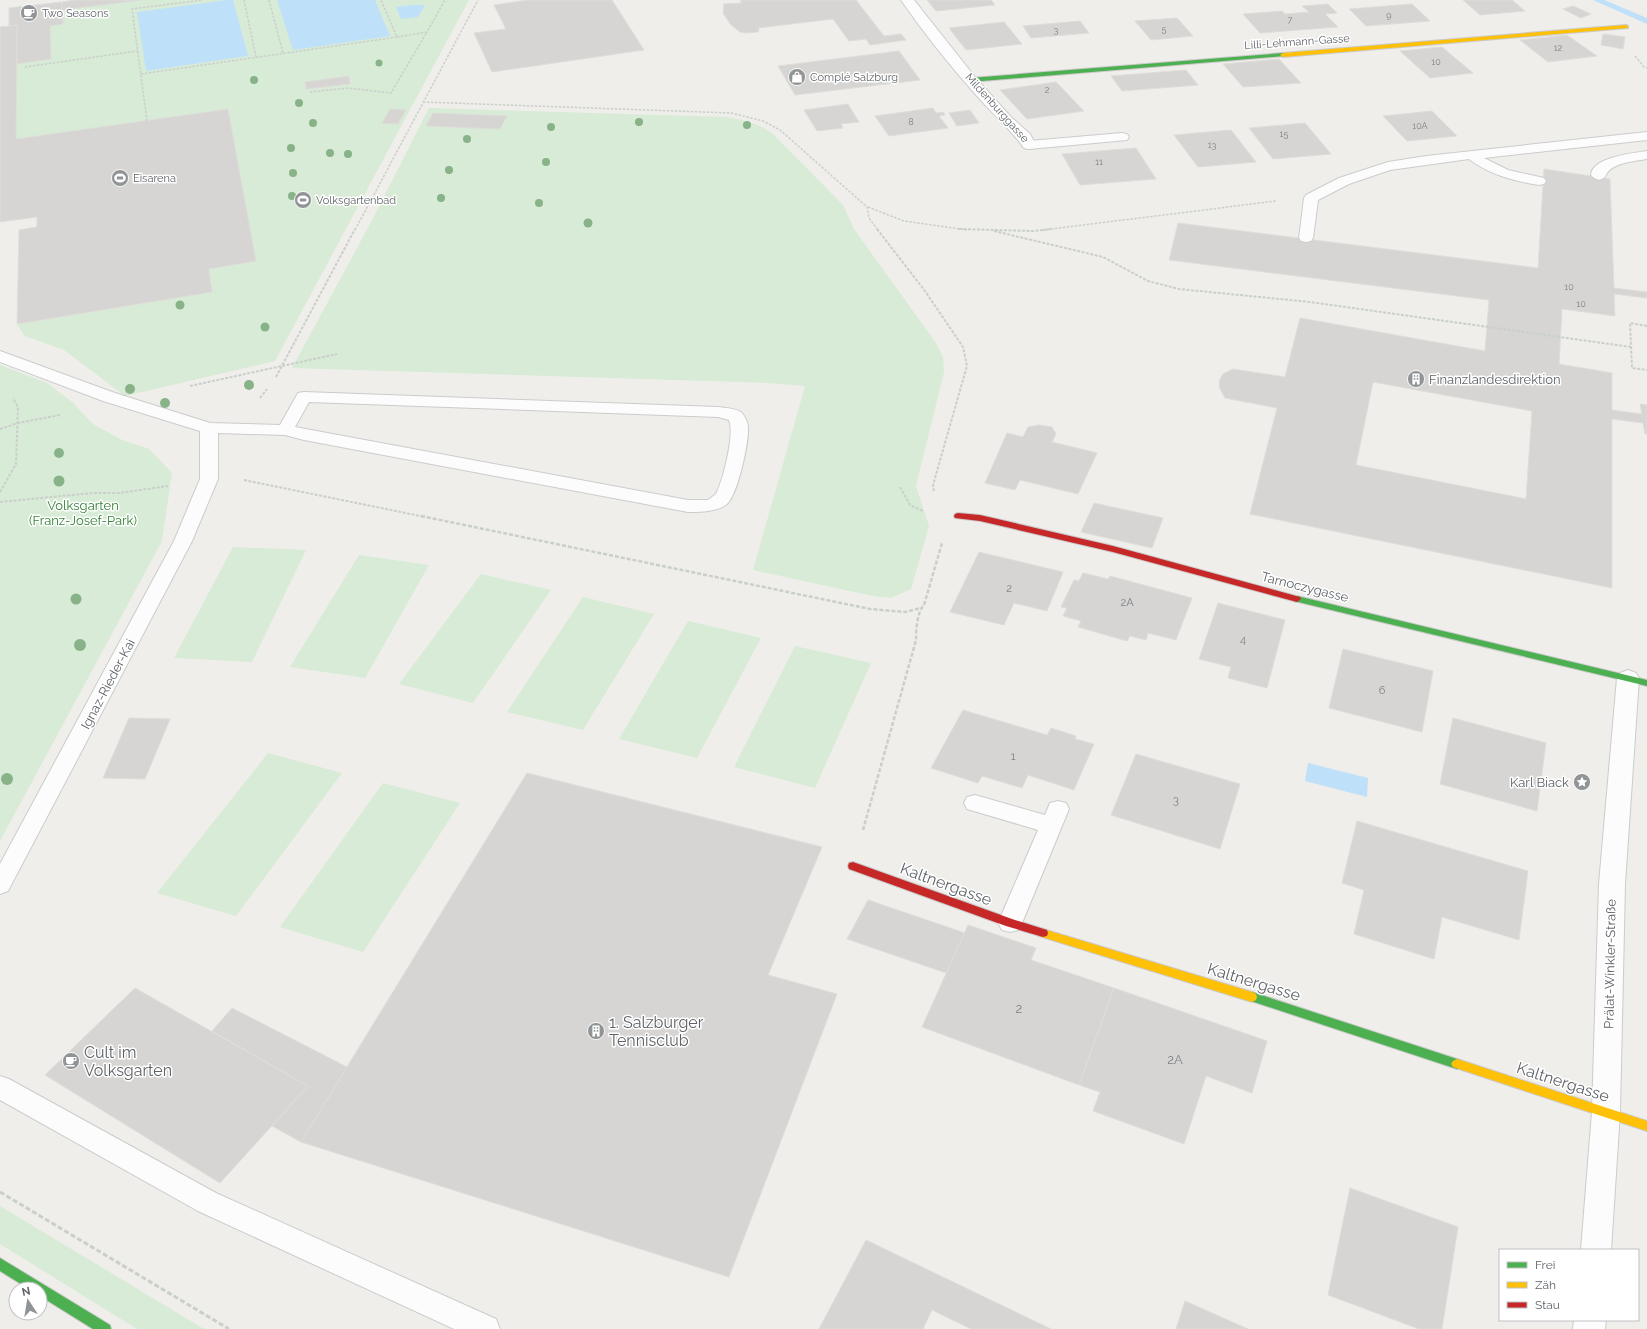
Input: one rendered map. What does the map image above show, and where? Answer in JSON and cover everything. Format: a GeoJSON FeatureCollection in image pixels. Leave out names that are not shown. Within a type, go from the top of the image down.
{"type":"FeatureCollection","features":[{"type":"Feature","properties":{"kind":"street","name":"Mildenburggasse"},"geometry":{"type":"LineString","coordinates":[[907,0],[970,80],[1006,120],[1025,137],[1029,145]]}},
{"type":"Feature","properties":{"kind":"street","name":"Lilli-Lehmann-Gasse"},"geometry":{"type":"LineString","coordinates":[[970,80],[1626,27]]}},
{"type":"Feature","properties":{"kind":"street"},"geometry":{"type":"LineString","coordinates":[[1599,175],[1599,172],[1604,166],[1616,161],[1647,155]]}},
{"type":"Feature","properties":{"kind":"street","name":"Tarnoczygasse"},"geometry":{"type":"LineString","coordinates":[[958,516],[980,518],[1113,549],[1280,595],[1638,680]]}},
{"type":"Feature","properties":{"kind":"street","name":"Prälat-Winkler-Straße"},"geometry":{"type":"LineString","coordinates":[[1596,1249],[1606,1112],[1612,884],[1638,680]]}},
{"type":"Feature","properties":{"kind":"street","name":"Kaltnergasse"},"geometry":{"type":"LineString","coordinates":[[853,866],[1010,923],[1281,1006],[1647,1126]]}},
{"type":"Feature","properties":{"kind":"street"},"geometry":{"type":"LineString","coordinates":[[0,1264],[105,1329]]}},
{"type":"Feature","properties":{"kind":"lane"},"geometry":{"type":"LineString","coordinates":[[1306,238],[1311,198],[1344,182],[1388,166],[1472,155],[1647,136]]}},
{"type":"Feature","properties":{"kind":"lane","name":"Mildenburggasse"},"geometry":{"type":"LineString","coordinates":[[1029,145],[1122,137]]}},
{"type":"Feature","properties":{"kind":"lane"},"geometry":{"type":"LineString","coordinates":[[1472,155],[1488,167],[1504,174],[1539,181]]}},
{"type":"Feature","properties":{"kind":"lane"},"geometry":{"type":"LineString","coordinates":[[0,356],[109,397],[209,428],[285,430],[312,437],[688,506],[708,506],[722,499],[728,488],[740,428],[739,420],[732,414],[718,412],[304,397],[285,430]]}},
{"type":"Feature","properties":{"kind":"lane"},"geometry":{"type":"LineString","coordinates":[[209,428],[209,479]]}},
{"type":"Feature","properties":{"kind":"lane","name":"Ignaz-Rieder-Kai"},"geometry":{"type":"LineString","coordinates":[[0,885],[183,541],[209,479]]}},
{"type":"Feature","properties":{"kind":"lane"},"geometry":{"type":"LineString","coordinates":[[975,803],[1054,817],[1010,923]]}},
{"type":"Feature","properties":{"kind":"lane"},"geometry":{"type":"LineString","coordinates":[[0,1087],[207,1202],[486,1329]]}},
{"type":"Feature","properties":{"kind":"path"},"geometry":{"type":"LineString","coordinates":[[147,120],[132,9],[202,0]]}},
{"type":"Feature","properties":{"kind":"path"},"geometry":{"type":"LineString","coordinates":[[244,0],[256,57]]}},
{"type":"Feature","properties":{"kind":"path"},"geometry":{"type":"LineString","coordinates":[[269,0],[283,53]]}},
{"type":"Feature","properties":{"kind":"path"},"geometry":{"type":"LineString","coordinates":[[381,0],[397,37]]}},
{"type":"Feature","properties":{"kind":"path"},"geometry":{"type":"LineString","coordinates":[[310,92],[348,88],[391,93],[445,0]]}},
{"type":"Feature","properties":{"kind":"path"},"geometry":{"type":"LineString","coordinates":[[273,381],[287,358],[478,0]]}},
{"type":"Feature","properties":{"kind":"path"},"geometry":{"type":"LineString","coordinates":[[140,74],[427,32]]}},
{"type":"Feature","properties":{"kind":"path"},"geometry":{"type":"LineString","coordinates":[[25,67],[138,50]]}},
{"type":"Feature","properties":{"kind":"path"},"geometry":{"type":"LineString","coordinates":[[423,102],[711,112],[749,116],[771,123],[867,207],[904,221],[942,227],[994,231],[1034,231],[1311,198]]}},
{"type":"Feature","properties":{"kind":"path"},"geometry":{"type":"LineString","coordinates":[[867,207],[869,218],[925,291],[963,347],[967,366],[933,486],[935,496]]}},
{"type":"Feature","properties":{"kind":"path"},"geometry":{"type":"LineString","coordinates":[[994,231],[1102,257],[1124,267],[1148,282],[1179,289],[1310,302],[1631,347]]}},
{"type":"Feature","properties":{"kind":"path"},"geometry":{"type":"LineString","coordinates":[[1647,326],[1630,323],[1632,368],[1647,370]]}},
{"type":"Feature","properties":{"kind":"path"},"geometry":{"type":"LineString","coordinates":[[237,428],[268,387]]}},
{"type":"Feature","properties":{"kind":"path"},"geometry":{"type":"LineString","coordinates":[[0,492],[16,464],[18,407],[11,393]]}},
{"type":"Feature","properties":{"kind":"path"},"geometry":{"type":"LineString","coordinates":[[0,502],[92,493],[119,493],[209,479],[249,480],[870,609],[905,612],[922,608]]}},
{"type":"Feature","properties":{"kind":"path"},"geometry":{"type":"LineString","coordinates":[[900,487],[910,505],[925,512]]}},
{"type":"Feature","properties":{"kind":"path"},"geometry":{"type":"LineString","coordinates":[[853,866],[916,640],[916,631],[922,608],[943,537]]}},
{"type":"Feature","properties":{"kind":"path"},"geometry":{"type":"LineString","coordinates":[[0,1192],[228,1329]]}},
{"type":"Feature","properties":{"kind":"green space","name":"Volksgartenbad"},"geometry":{"type":"Polygon","coordinates":[[[75,0],[469,0],[275,361],[125,396],[64,350],[25,336],[17,324],[212,292],[209,269],[256,261],[228,109],[16,139],[17,64],[51,59],[50,26],[63,24],[62,2],[75,0]]]}},
{"type":"Feature","properties":{"kind":"green space"},"geometry":{"type":"Polygon","coordinates":[[[429,108],[727,117],[750,122],[772,133],[843,205],[854,229],[936,343],[943,357],[944,372],[916,486],[929,526],[911,589],[891,598],[873,596],[753,570],[805,386],[768,383],[292,368],[370,224],[429,108]]]}},
{"type":"Feature","properties":{"kind":"green space","name":"Volksgarten (Franz-Josef-Park)"},"geometry":{"type":"Polygon","coordinates":[[[0,365],[47,383],[72,402],[93,424],[122,440],[149,449],[172,473],[162,541],[0,841],[0,365]]]}},
{"type":"Feature","properties":{"kind":"green space"},"geometry":{"type":"Polygon","coordinates":[[[233,547],[306,550],[252,662],[174,658],[233,547]]]}},
{"type":"Feature","properties":{"kind":"green space"},"geometry":{"type":"Polygon","coordinates":[[[359,555],[429,565],[365,678],[290,667],[359,555]]]}},
{"type":"Feature","properties":{"kind":"green space"},"geometry":{"type":"Polygon","coordinates":[[[481,574],[551,590],[473,703],[399,684],[481,574]]]}},
{"type":"Feature","properties":{"kind":"green space"},"geometry":{"type":"Polygon","coordinates":[[[583,597],[654,614],[583,730],[507,712],[583,597]]]}},
{"type":"Feature","properties":{"kind":"green space"},"geometry":{"type":"Polygon","coordinates":[[[688,621],[761,638],[697,758],[619,739],[688,621]]]}},
{"type":"Feature","properties":{"kind":"green space"},"geometry":{"type":"Polygon","coordinates":[[[795,646],[871,663],[815,788],[734,767],[795,646]]]}},
{"type":"Feature","properties":{"kind":"green space"},"geometry":{"type":"Polygon","coordinates":[[[268,753],[342,773],[236,916],[157,893],[268,753]]]}},
{"type":"Feature","properties":{"kind":"green space"},"geometry":{"type":"Polygon","coordinates":[[[383,783],[460,803],[363,952],[280,927],[383,783]]]}},
{"type":"Feature","properties":{"kind":"green space"},"geometry":{"type":"Polygon","coordinates":[[[0,1206],[204,1329],[137,1329],[0,1244],[0,1206]]]}},
{"type":"Feature","properties":{"kind":"water"},"geometry":{"type":"Polygon","coordinates":[[[233,0],[248,56],[146,71],[137,12],[233,0]]]}},
{"type":"Feature","properties":{"kind":"water"},"geometry":{"type":"Polygon","coordinates":[[[277,0],[375,0],[390,36],[293,50],[277,0]]]}},
{"type":"Feature","properties":{"kind":"water"},"geometry":{"type":"Polygon","coordinates":[[[425,5],[418,17],[401,19],[396,7],[425,5]]]}},
{"type":"Feature","properties":{"kind":"water"},"geometry":{"type":"Polygon","coordinates":[[[1308,763],[1368,778],[1367,797],[1305,781],[1308,763]]]}},
{"type":"Feature","properties":{"kind":"building"},"geometry":{"type":"Polygon","coordinates":[[[75,0],[142,0],[62,10],[62,2],[75,0]]]}},
{"type":"Feature","properties":{"kind":"building"},"geometry":{"type":"Polygon","coordinates":[[[528,0],[612,0],[644,50],[492,72],[474,33],[506,29],[494,5],[528,0]]]}},
{"type":"Feature","properties":{"kind":"building"},"geometry":{"type":"Polygon","coordinates":[[[740,0],[856,0],[884,36],[901,34],[906,40],[870,45],[866,39],[849,41],[833,19],[758,28],[758,32],[740,32],[731,25],[723,13],[724,4],[742,3],[740,0]]]}},
{"type":"Feature","properties":{"kind":"building"},"geometry":{"type":"Polygon","coordinates":[[[927,0],[991,0],[995,5],[936,11],[927,0]]]}},
{"type":"Feature","properties":{"kind":"building"},"geometry":{"type":"Polygon","coordinates":[[[1463,0],[1512,0],[1525,11],[1480,15],[1463,0]]]}},
{"type":"Feature","properties":{"kind":"building"},"geometry":{"type":"Polygon","coordinates":[[[62,2],[63,24],[50,26],[51,59],[17,64],[17,25],[9,26],[9,8],[62,2]]]}},
{"type":"Feature","properties":{"kind":"building"},"geometry":{"type":"Polygon","coordinates":[[[1328,4],[1337,13],[1325,14],[1338,27],[1260,33],[1243,14],[1282,11],[1285,14],[1309,12],[1302,6],[1328,4]]]}},
{"type":"Feature","properties":{"kind":"building"},"geometry":{"type":"Polygon","coordinates":[[[1412,4],[1430,21],[1366,26],[1349,9],[1412,4]]]}},
{"type":"Feature","properties":{"kind":"building"},"geometry":{"type":"Polygon","coordinates":[[[1573,6],[1591,14],[1581,18],[1563,9],[1573,6]]]}},
{"type":"Feature","properties":{"kind":"building"},"geometry":{"type":"Polygon","coordinates":[[[1177,18],[1193,36],[1151,40],[1135,21],[1177,18]]]}},
{"type":"Feature","properties":{"kind":"building"},"geometry":{"type":"Polygon","coordinates":[[[1080,21],[1089,33],[1031,38],[1023,26],[1080,21]]]}},
{"type":"Feature","properties":{"kind":"building"},"geometry":{"type":"Polygon","coordinates":[[[1004,22],[1022,44],[966,50],[949,28],[1004,22]]]}},
{"type":"Feature","properties":{"kind":"building","name":"Eisarena"},"geometry":{"type":"Polygon","coordinates":[[[17,25],[16,139],[228,109],[256,261],[209,269],[212,292],[17,324],[19,230],[37,227],[37,217],[0,222],[0,27],[17,25]]]}},
{"type":"Feature","properties":{"kind":"building"},"geometry":{"type":"Polygon","coordinates":[[[1603,34],[1625,37],[1623,49],[1601,45],[1603,34]]]}},
{"type":"Feature","properties":{"kind":"building"},"geometry":{"type":"Polygon","coordinates":[[[1567,35],[1597,56],[1548,62],[1520,40],[1567,35]]]}},
{"type":"Feature","properties":{"kind":"building"},"geometry":{"type":"Polygon","coordinates":[[[1442,47],[1473,73],[1430,78],[1400,51],[1442,47]]]}},
{"type":"Feature","properties":{"kind":"building"},"geometry":{"type":"Polygon","coordinates":[[[899,51],[920,80],[795,95],[778,66],[899,51]]]}},
{"type":"Feature","properties":{"kind":"building"},"geometry":{"type":"Polygon","coordinates":[[[1279,59],[1301,83],[1243,87],[1223,64],[1279,59]]]}},
{"type":"Feature","properties":{"kind":"building"},"geometry":{"type":"Polygon","coordinates":[[[1186,70],[1198,85],[1122,91],[1111,76],[1186,70]]]}},
{"type":"Feature","properties":{"kind":"building"},"geometry":{"type":"Polygon","coordinates":[[[349,76],[350,84],[306,89],[305,82],[349,76]]]}},
{"type":"Feature","properties":{"kind":"building"},"geometry":{"type":"Polygon","coordinates":[[[1056,82],[1084,111],[1027,119],[1000,90],[1056,82]]]}},
{"type":"Feature","properties":{"kind":"building"},"geometry":{"type":"Polygon","coordinates":[[[848,104],[859,122],[841,124],[843,128],[817,131],[804,110],[848,104]]]}},
{"type":"Feature","properties":{"kind":"building"},"geometry":{"type":"Polygon","coordinates":[[[933,108],[936,113],[943,112],[945,115],[939,116],[948,128],[889,136],[875,116],[933,108]]]}},
{"type":"Feature","properties":{"kind":"building"},"geometry":{"type":"Polygon","coordinates":[[[390,109],[406,110],[398,124],[382,123],[390,109]]]}},
{"type":"Feature","properties":{"kind":"building"},"geometry":{"type":"Polygon","coordinates":[[[970,110],[979,123],[957,126],[949,113],[970,110]]]}},
{"type":"Feature","properties":{"kind":"building"},"geometry":{"type":"Polygon","coordinates":[[[1432,111],[1457,136],[1407,141],[1383,116],[1432,111]]]}},
{"type":"Feature","properties":{"kind":"building"},"geometry":{"type":"Polygon","coordinates":[[[433,113],[507,116],[500,129],[426,126],[433,113]]]}},
{"type":"Feature","properties":{"kind":"building"},"geometry":{"type":"Polygon","coordinates":[[[1305,123],[1331,154],[1273,159],[1249,128],[1305,123]]]}},
{"type":"Feature","properties":{"kind":"building"},"geometry":{"type":"Polygon","coordinates":[[[1231,130],[1256,162],[1198,167],[1174,135],[1231,130]]]}},
{"type":"Feature","properties":{"kind":"building"},"geometry":{"type":"Polygon","coordinates":[[[1136,148],[1156,179],[1080,185],[1062,154],[1136,148]]]}},
{"type":"Feature","properties":{"kind":"building","name":"Finanzlandesdirektion"},"geometry":{"type":"Polygon","coordinates":[[[1544,169],[1610,179],[1614,288],[1647,292],[1647,298],[1614,294],[1615,316],[1562,309],[1559,364],[1612,373],[1612,410],[1642,414],[1640,404],[1647,405],[1647,434],[1645,434],[1643,423],[1612,419],[1612,588],[1250,514],[1277,408],[1225,398],[1220,389],[1219,381],[1223,374],[1233,369],[1285,377],[1300,318],[1485,351],[1489,300],[1169,260],[1178,223],[1538,268],[1544,169]],[[1373,382],[1356,465],[1526,499],[1532,411],[1373,382]]]}},
{"type":"Feature","properties":{"kind":"building"},"geometry":{"type":"Polygon","coordinates":[[[1039,425],[1052,427],[1056,434],[1052,442],[1097,453],[1078,494],[1020,480],[1015,490],[985,483],[1007,433],[1023,437],[1028,427],[1039,425]]]}},
{"type":"Feature","properties":{"kind":"building"},"geometry":{"type":"Polygon","coordinates":[[[1094,503],[1163,518],[1152,548],[1081,532],[1094,503]]]}},
{"type":"Feature","properties":{"kind":"building"},"geometry":{"type":"Polygon","coordinates":[[[979,552],[1063,572],[1047,611],[1014,603],[1004,625],[950,612],[979,552]]]}},
{"type":"Feature","properties":{"kind":"building"},"geometry":{"type":"Polygon","coordinates":[[[1083,573],[1108,579],[1110,576],[1192,598],[1176,640],[1148,633],[1146,640],[1130,636],[1127,641],[1078,627],[1081,621],[1063,616],[1067,608],[1061,607],[1074,580],[1079,581],[1083,573]]]}},
{"type":"Feature","properties":{"kind":"building"},"geometry":{"type":"Polygon","coordinates":[[[1218,603],[1285,620],[1267,688],[1228,678],[1231,667],[1199,659],[1218,603]]]}},
{"type":"Feature","properties":{"kind":"building"},"geometry":{"type":"Polygon","coordinates":[[[1343,649],[1433,671],[1422,732],[1329,708],[1343,649]]]}},
{"type":"Feature","properties":{"kind":"building"},"geometry":{"type":"Polygon","coordinates":[[[963,710],[1047,735],[1051,728],[1076,736],[1075,739],[1094,744],[1074,790],[1028,775],[1022,788],[982,776],[978,783],[931,768],[963,710]]]}},
{"type":"Feature","properties":{"kind":"building"},"geometry":{"type":"Polygon","coordinates":[[[129,718],[170,719],[145,779],[103,778],[129,718]]]}},
{"type":"Feature","properties":{"kind":"building"},"geometry":{"type":"Polygon","coordinates":[[[1453,718],[1546,743],[1537,811],[1440,784],[1453,718]]]}},
{"type":"Feature","properties":{"kind":"building"},"geometry":{"type":"Polygon","coordinates":[[[1136,754],[1240,784],[1220,849],[1111,815],[1136,754]]]}},
{"type":"Feature","properties":{"kind":"building","name":"1. Salzburger Tennisclub"},"geometry":{"type":"Polygon","coordinates":[[[527,773],[822,847],[768,975],[837,994],[729,1277],[301,1142],[527,773]]]}},
{"type":"Feature","properties":{"kind":"building"},"geometry":{"type":"Polygon","coordinates":[[[1357,821],[1528,871],[1519,940],[1442,917],[1434,959],[1354,934],[1364,890],[1342,883],[1357,821]]]}},
{"type":"Feature","properties":{"kind":"building"},"geometry":{"type":"Polygon","coordinates":[[[868,900],[965,933],[946,973],[847,939],[868,900]]]}},
{"type":"Feature","properties":{"kind":"building"},"geometry":{"type":"Polygon","coordinates":[[[968,925],[1036,948],[1031,960],[1114,988],[1079,1085],[922,1027],[968,925]]]}},
{"type":"Feature","properties":{"kind":"building"},"geometry":{"type":"Polygon","coordinates":[[[135,988],[308,1086],[220,1183],[45,1075],[135,988]]]}},
{"type":"Feature","properties":{"kind":"building"},"geometry":{"type":"Polygon","coordinates":[[[1114,988],[1267,1041],[1252,1093],[1206,1076],[1184,1144],[1093,1111],[1100,1092],[1079,1085],[1114,988]]]}},
{"type":"Feature","properties":{"kind":"building"},"geometry":{"type":"Polygon","coordinates":[[[232,1008],[347,1067],[301,1142],[272,1126],[308,1086],[212,1031],[232,1008]]]}},
{"type":"Feature","properties":{"kind":"building"},"geometry":{"type":"Polygon","coordinates":[[[1350,1188],[1458,1227],[1442,1329],[1419,1329],[1328,1295],[1350,1188]]]}},
{"type":"Feature","properties":{"kind":"building"},"geometry":{"type":"Polygon","coordinates":[[[866,1240],[1051,1329],[971,1329],[932,1310],[923,1329],[819,1329],[866,1240]]]}},
{"type":"Feature","properties":{"kind":"building"},"geometry":{"type":"Polygon","coordinates":[[[1185,1301],[1248,1329],[1176,1329],[1185,1301]]]}},
{"type":"Feature","properties":{"kind":"waterway"},"geometry":{"type":"LineString","coordinates":[[1597,0],[1647,21]]}},
{"type":"Feature","properties":{"kind":"traffic: fast"},"geometry":{"type":"LineString","coordinates":[[970,80],[1283,55]]}},
{"type":"Feature","properties":{"kind":"traffic: fast"},"geometry":{"type":"LineString","coordinates":[[1297,599],[1647,683]]}},
{"type":"Feature","properties":{"kind":"traffic: fast"},"geometry":{"type":"LineString","coordinates":[[1252,997],[1457,1064]]}},
{"type":"Feature","properties":{"kind":"traffic: fast"},"geometry":{"type":"LineString","coordinates":[[0,1264],[105,1329]]}},
{"type":"Feature","properties":{"kind":"traffic: slow"},"geometry":{"type":"LineString","coordinates":[[1283,55],[1626,27]]}},
{"type":"Feature","properties":{"kind":"traffic: slow"},"geometry":{"type":"LineString","coordinates":[[1043,933],[1252,997]]}},
{"type":"Feature","properties":{"kind":"traffic: slow"},"geometry":{"type":"LineString","coordinates":[[1457,1064],[1647,1126]]}},
{"type":"Feature","properties":{"kind":"traffic: jam"},"geometry":{"type":"LineString","coordinates":[[958,516],[980,518],[1113,549],[1297,599]]}},
{"type":"Feature","properties":{"kind":"traffic: jam"},"geometry":{"type":"LineString","coordinates":[[853,866],[1010,923],[1043,933]]}},
{"type":"Feature","properties":{"kind":"place","name":"Two Seasons"},"geometry":{"type":"Point","coordinates":[29,13]}},
{"type":"Feature","properties":{"kind":"place","name":"Complé Salzburg"},"geometry":{"type":"Point","coordinates":[797,77]}},
{"type":"Feature","properties":{"kind":"place","name":"Eisarena"},"geometry":{"type":"Point","coordinates":[120,178]}},
{"type":"Feature","properties":{"kind":"place","name":"Volksgartenbad"},"geometry":{"type":"Point","coordinates":[303,200]}},
{"type":"Feature","properties":{"kind":"place","name":"Finanzlandesdirektion"},"geometry":{"type":"Point","coordinates":[1416,379]}},
{"type":"Feature","properties":{"kind":"place","name":"Karl Biack"},"geometry":{"type":"Point","coordinates":[1582,782]}},
{"type":"Feature","properties":{"kind":"place","name":"1. Salzburger Tennisclub"},"geometry":{"type":"Point","coordinates":[596,1031]}},
{"type":"Feature","properties":{"kind":"place","name":"Cult im Volksgarten"},"geometry":{"type":"Point","coordinates":[71,1061]}}]}
